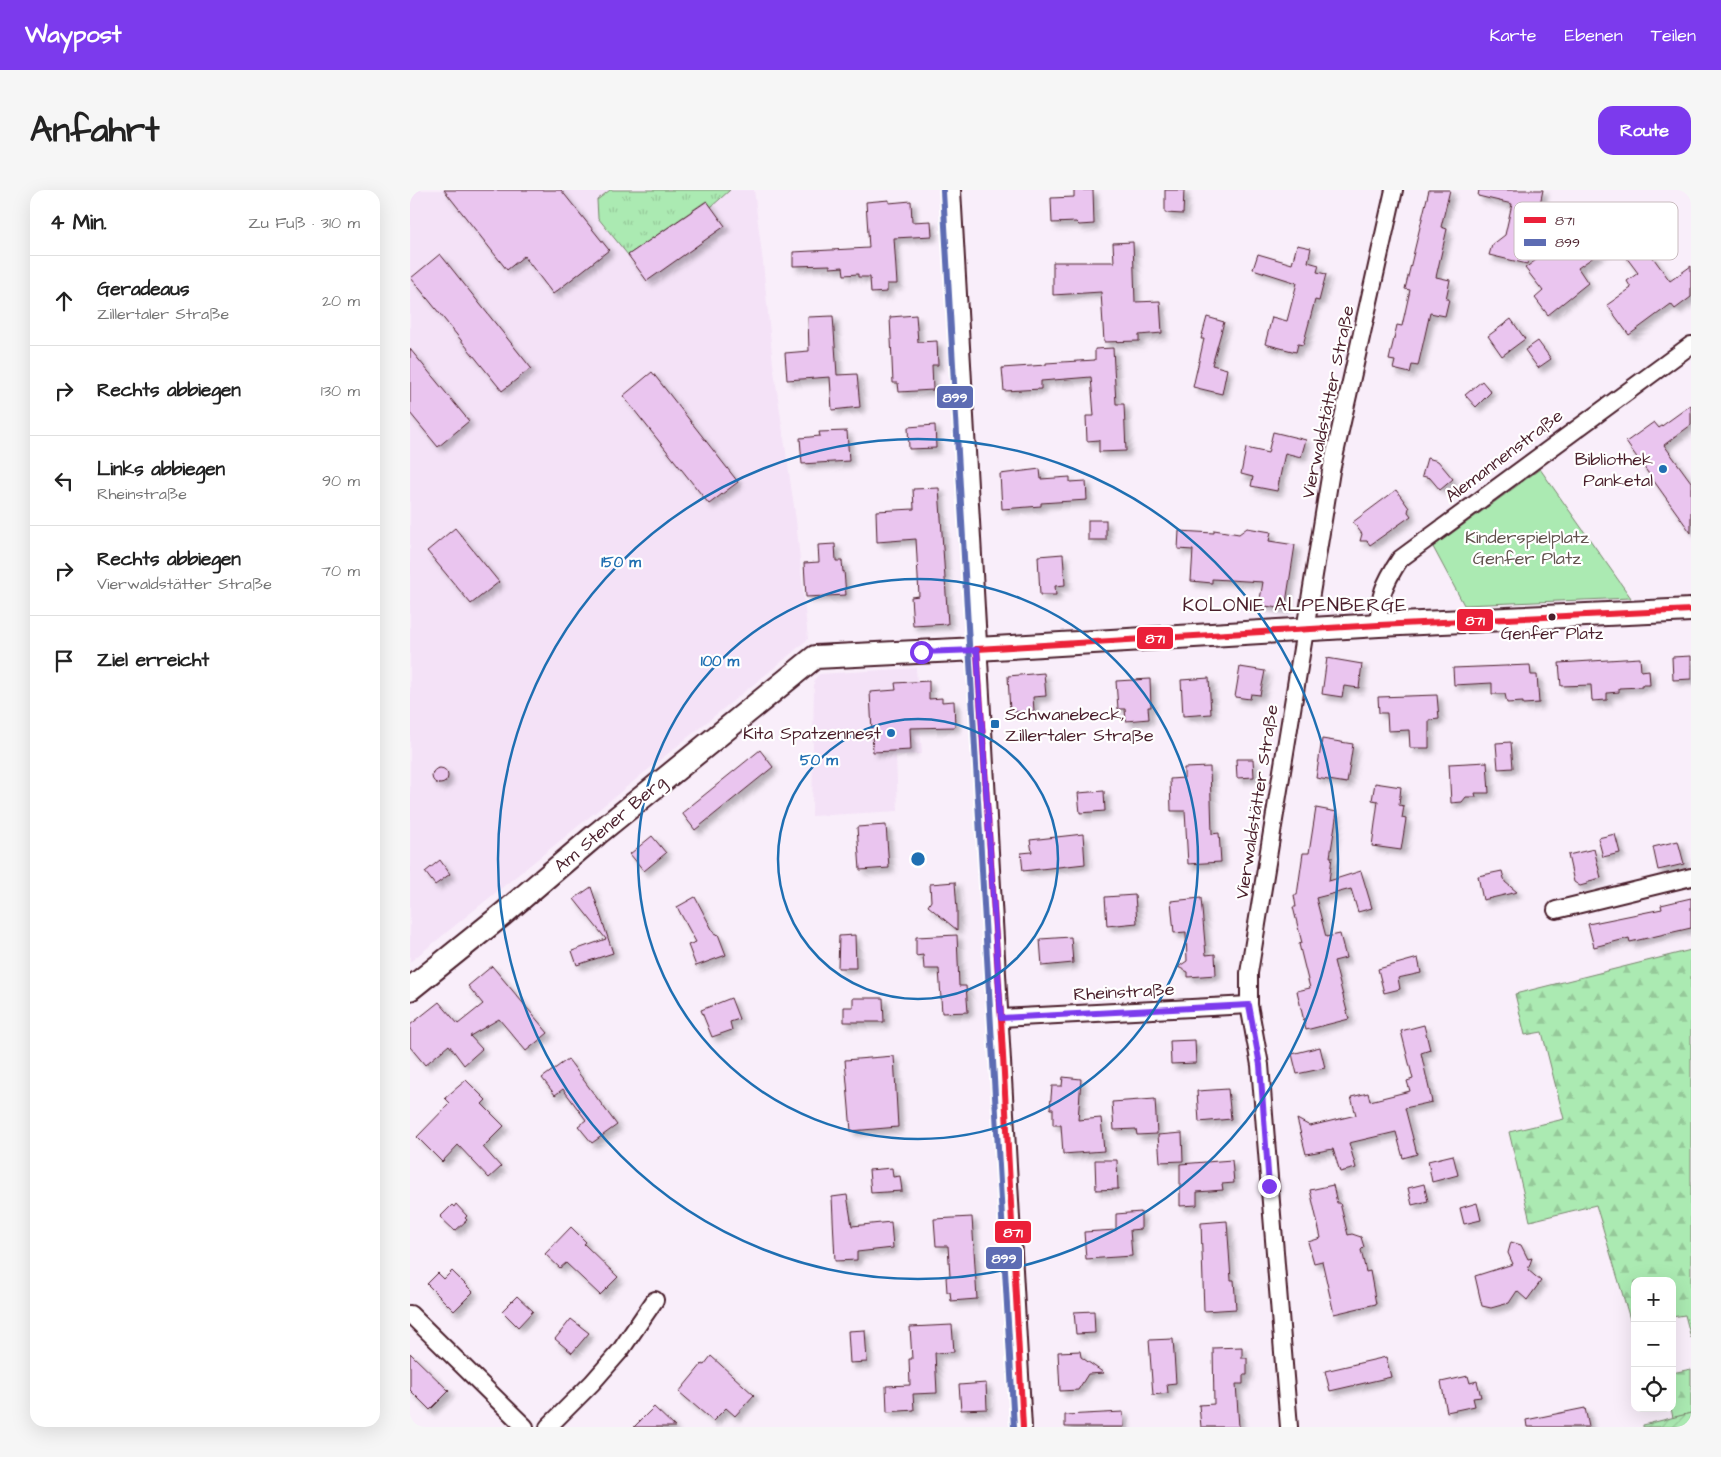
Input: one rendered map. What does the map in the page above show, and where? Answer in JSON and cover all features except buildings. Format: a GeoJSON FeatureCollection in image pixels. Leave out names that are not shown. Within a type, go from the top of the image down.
{"type":"FeatureCollection","features":[{"type":"Feature","properties":{"kind":"street"},"geometry":{"type":"LineString","coordinates":[[952,190],[1023,1427]]}},
{"type":"Feature","properties":{"kind":"street","name":"Vierwaldstätter Straße"},"geometry":{"type":"LineString","coordinates":[[1289,1427],[1260,1065],[1249,1005],[1249,973],[1331,472],[1394,190]]}},
{"type":"Feature","properties":{"kind":"street","name":"Alemannenstraße"},"geometry":{"type":"LineString","coordinates":[[1379,625],[1380,608],[1386,581],[1400,559],[1691,345]]}},
{"type":"Feature","properties":{"kind":"street"},"geometry":{"type":"LineString","coordinates":[[977,650],[1379,625],[1691,610]]}},
{"type":"Feature","properties":{"kind":"street","name":"Am Stener Berg"},"geometry":{"type":"LineString","coordinates":[[410,989],[811,660],[819,657],[977,650]]}},
{"type":"Feature","properties":{"kind":"street"},"geometry":{"type":"LineString","coordinates":[[1556,910],[1691,877]]}},
{"type":"Feature","properties":{"kind":"street","name":"Rheinstraße"},"geometry":{"type":"LineString","coordinates":[[1001,1018],[1249,1005]]}},
{"type":"Feature","properties":{"kind":"street"},"geometry":{"type":"LineString","coordinates":[[548,1427],[592,1383],[620,1351],[655,1300]]}},
{"type":"Feature","properties":{"kind":"street"},"geometry":{"type":"LineString","coordinates":[[410,1314],[525,1427]]}},
{"type":"Feature","properties":{"kind":"shaded area"},"geometry":{"type":"Polygon","coordinates":[[[410,190],[754,190],[773,364],[796,520],[808,639],[410,962],[410,190]]]}},
{"type":"Feature","properties":{"kind":"shaded area"},"geometry":{"type":"Polygon","coordinates":[[[916,668],[922,754],[896,755],[898,811],[812,816],[814,680],[819,674],[916,668]]]}},
{"type":"Feature","properties":{"kind":"green space"},"geometry":{"type":"Polygon","coordinates":[[[610,190],[730,190],[711,207],[706,201],[628,255],[598,218],[597,200],[610,190]]]}},
{"type":"Feature","properties":{"kind":"green space","name":"Kinderspielplatz Genfer Platz"},"geometry":{"type":"Polygon","coordinates":[[[1540,469],[1631,598],[1464,605],[1433,547],[1540,469]]]}},
{"type":"Feature","properties":{"kind":"green space"},"geometry":{"type":"Polygon","coordinates":[[[1691,950],[1691,1338],[1685,1315],[1676,1316],[1676,1277],[1631,1277],[1631,1323],[1596,1205],[1530,1221],[1509,1132],[1564,1119],[1542,1032],[1525,1035],[1515,994],[1691,950]]]}},
{"type":"Feature","properties":{"kind":"green space"},"geometry":{"type":"Polygon","coordinates":[[[1691,1369],[1691,1413],[1673,1418],[1672,1412],[1676,1412],[1676,1372],[1691,1369]]]}},
{"type":"Feature","properties":{"kind":"green space"},"geometry":{"type":"Polygon","coordinates":[[[1691,1413],[1691,1427],[1643,1427],[1643,1425],[1691,1413]]]}},
{"type":"Feature","properties":{"kind":"transit line","name":"899"},"geometry":{"type":"LineString","coordinates":[[943,191],[1014,1427]]}},
{"type":"Feature","properties":{"kind":"transit line","name":"871"},"geometry":{"type":"LineString","coordinates":[[977,649],[1379,625],[1691,610]]}},
{"type":"Feature","properties":{"kind":"transit line","name":"871"},"geometry":{"type":"LineString","coordinates":[[977,649],[1001,1018],[1023,1427]]}},
{"type":"Feature","properties":{"kind":"place","name":"Bibliothek Panketal"},"geometry":{"type":"Point","coordinates":[1663,469]}},
{"type":"Feature","properties":{"kind":"place","name":"Genfer Platz"},"geometry":{"type":"Point","coordinates":[1552,617]}},
{"type":"Feature","properties":{"kind":"place","name":"Schwanebeck, Zillertaler Straße"},"geometry":{"type":"Point","coordinates":[995,724]}},
{"type":"Feature","properties":{"kind":"place","name":"Kita Spatzennest"},"geometry":{"type":"Point","coordinates":[891,733]}},
{"type":"Feature","properties":{"kind":"district","name":"KOLONIE ALPENBERGE"},"geometry":{"type":"Point","coordinates":[1295,605]}},
{"type":"Feature","properties":{"kind":"route"},"geometry":{"type":"LineString","coordinates":[[921,652],[977,650],[1001,1018],[1249,1005],[1260,1065],[1269,1186]]}}]}
